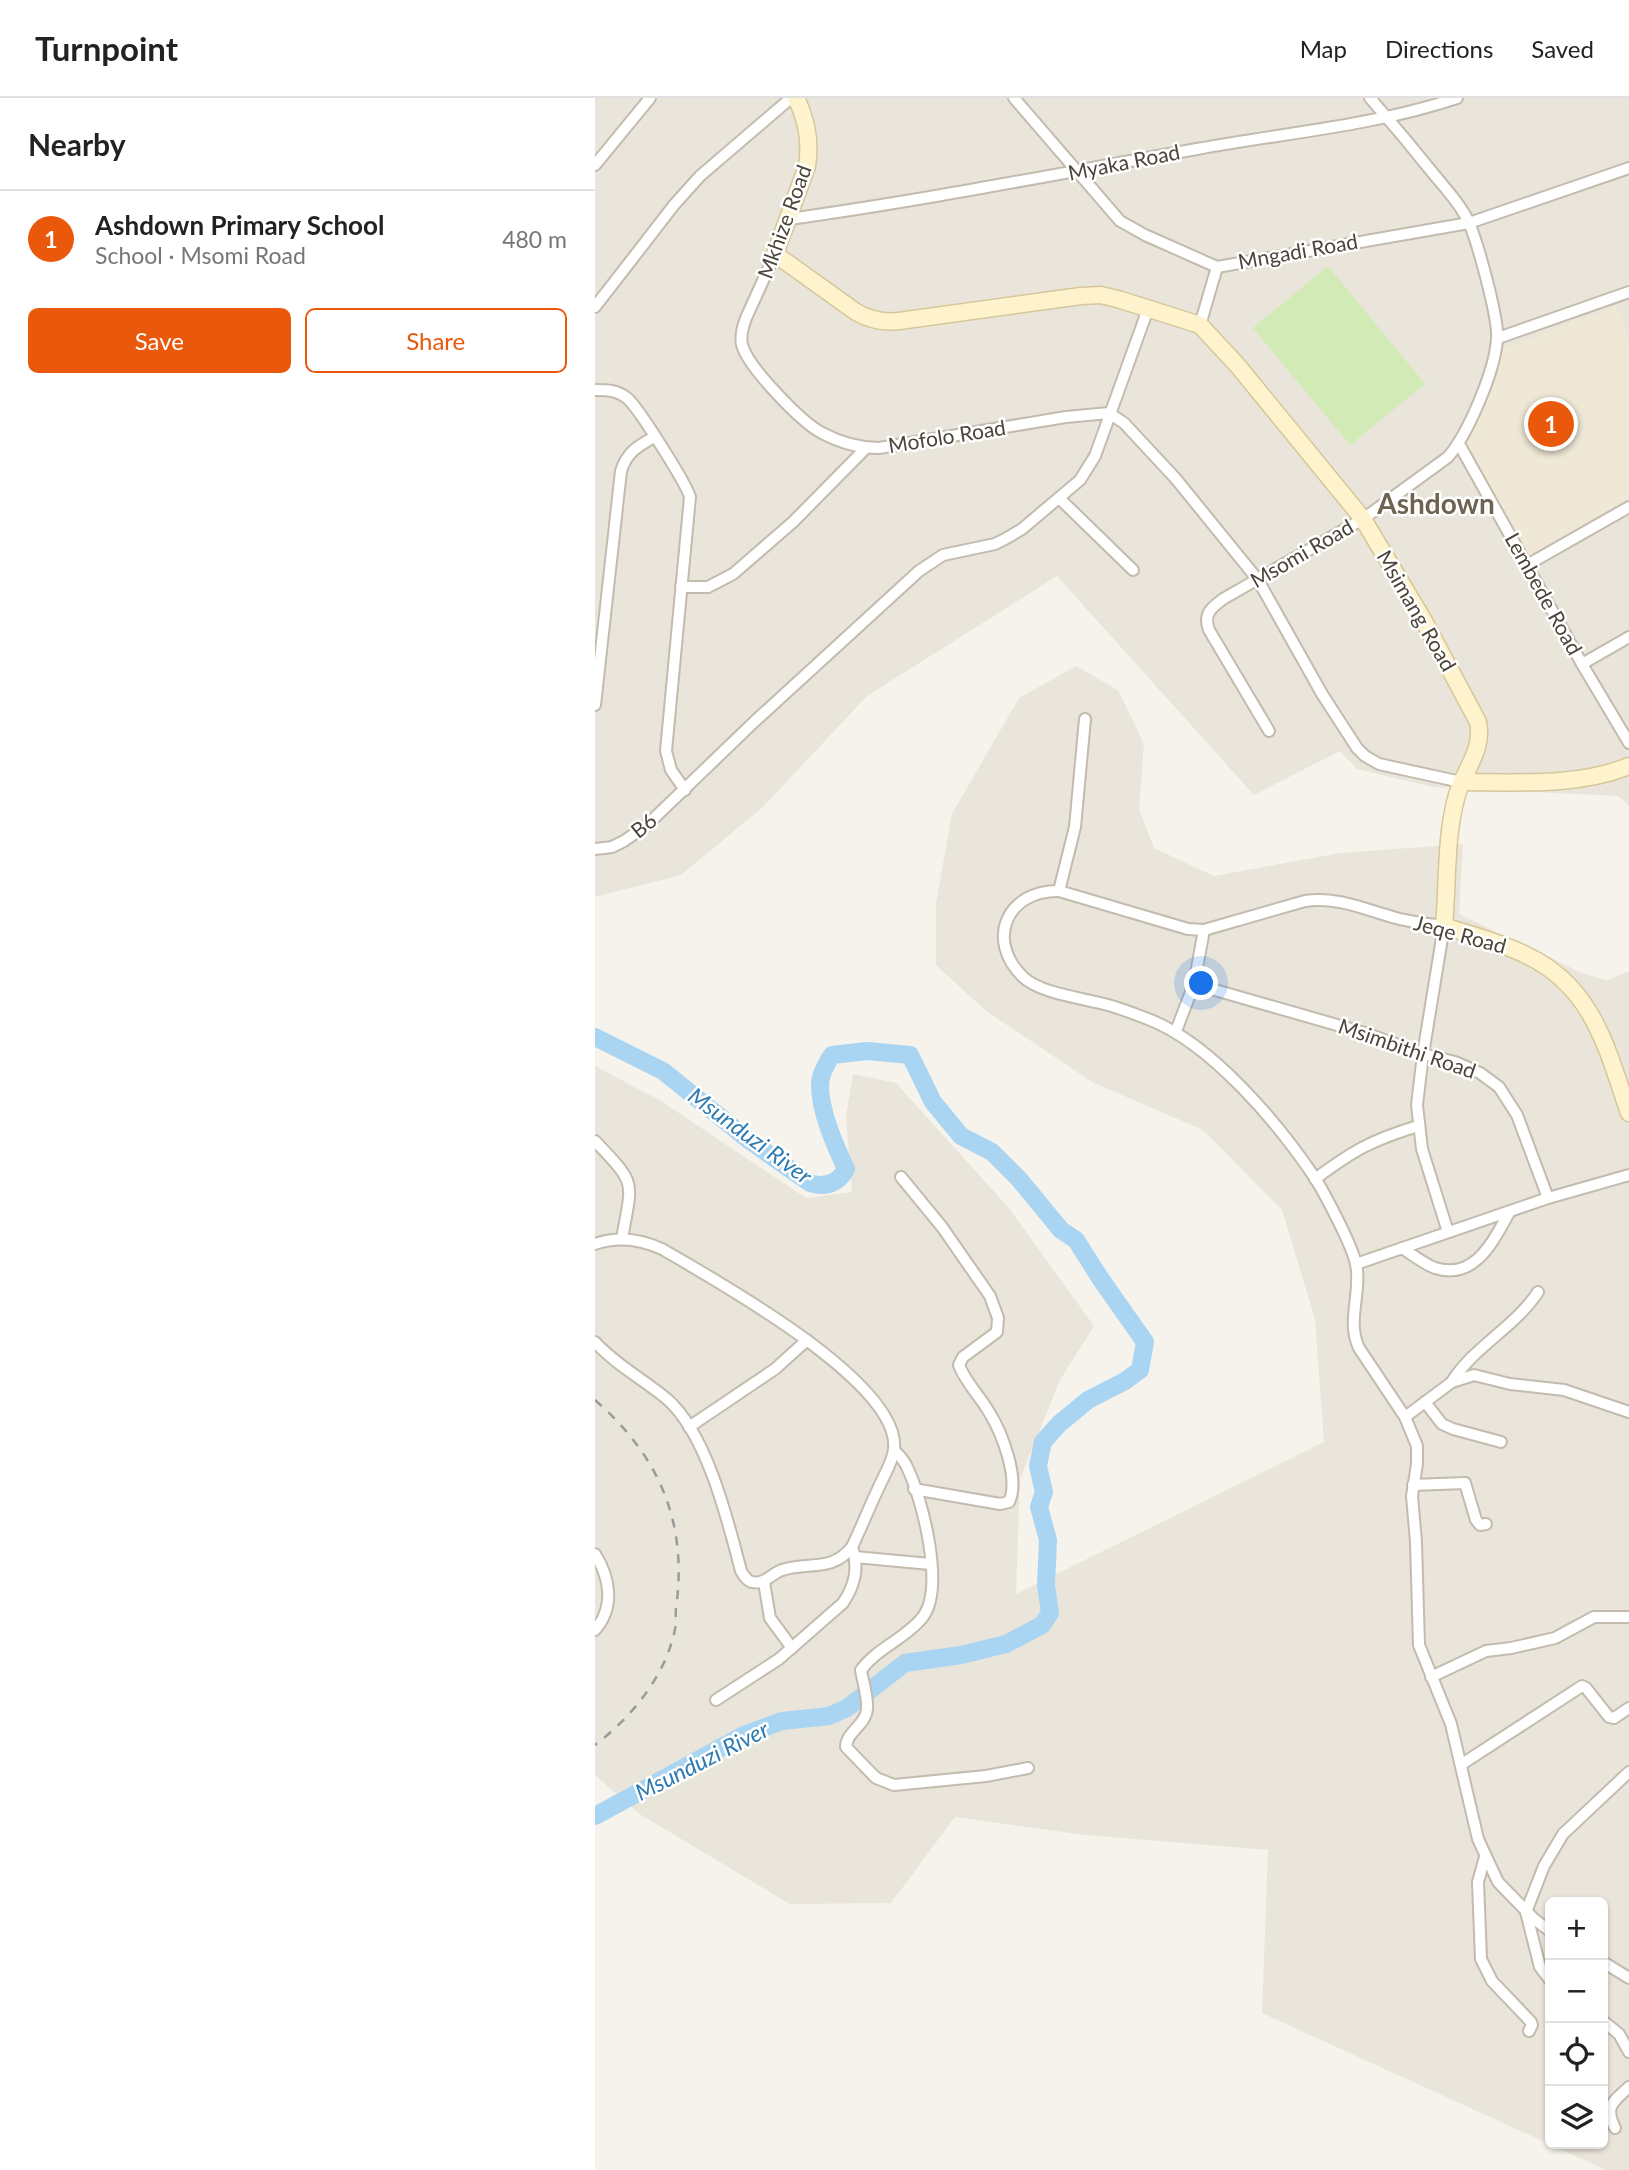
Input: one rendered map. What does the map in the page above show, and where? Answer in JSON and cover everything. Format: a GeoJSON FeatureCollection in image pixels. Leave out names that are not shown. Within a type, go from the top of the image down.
{"type":"FeatureCollection","features":[{"type":"Feature","properties":{"kind":"street"},"geometry":{"type":"LineString","coordinates":[[595,165],[650,98]]}},
{"type":"Feature","properties":{"kind":"street"},"geometry":{"type":"LineString","coordinates":[[595,307],[674,205],[700,176],[793,98]]}},
{"type":"Feature","properties":{"kind":"street","name":"Mkhize Road"},"geometry":{"type":"LineString","coordinates":[[742,344],[746,318],[775,254],[807,166],[808,129],[793,98]]}},
{"type":"Feature","properties":{"kind":"street"},"geometry":{"type":"LineString","coordinates":[[1014,98],[1120,221],[1217,267]]}},
{"type":"Feature","properties":{"kind":"street","name":"Msomi Road"},"geometry":{"type":"LineString","coordinates":[[1269,731],[1205,621],[1209,611],[1213,606],[1363,519],[1430,470],[1459,444],[1474,412],[1498,338],[1487,284],[1469,223],[1445,188],[1370,98]]}},
{"type":"Feature","properties":{"kind":"street","name":"Myaka Road"},"geometry":{"type":"LineString","coordinates":[[789,219],[1076,172],[1292,132],[1388,118],[1458,98]]}},
{"type":"Feature","properties":{"kind":"street","name":"Mngadi Road"},"geometry":{"type":"LineString","coordinates":[[1200,325],[1217,267],[1469,223],[1629,168]]}},
{"type":"Feature","properties":{"kind":"street"},"geometry":{"type":"LineString","coordinates":[[775,254],[856,312],[884,323],[1081,296],[1101,296],[1200,325]]}},
{"type":"Feature","properties":{"kind":"street"},"geometry":{"type":"LineString","coordinates":[[1498,338],[1628,296]]}},
{"type":"Feature","properties":{"kind":"street","name":"B6"},"geometry":{"type":"LineString","coordinates":[[595,849],[612,847],[636,834],[919,571],[943,555],[995,544],[1005,539],[1080,480],[1091,467],[1148,309]]}},
{"type":"Feature","properties":{"kind":"street","name":"Msimang Road"},"geometry":{"type":"LineString","coordinates":[[1200,325],[1238,366],[1363,519],[1424,621],[1478,722],[1477,751],[1461,782],[1453,816],[1444,926]]}},
{"type":"Feature","properties":{"kind":"street","name":"Mofolo Road"},"geometry":{"type":"LineString","coordinates":[[742,344],[750,360],[771,387],[810,425],[822,433],[866,448],[1109,413]]}},
{"type":"Feature","properties":{"kind":"street"},"geometry":{"type":"LineString","coordinates":[[595,390],[610,390],[627,398],[684,481],[690,497],[666,751],[671,770],[685,790]]}},
{"type":"Feature","properties":{"kind":"street"},"geometry":{"type":"LineString","coordinates":[[1109,413],[1124,423],[1176,479],[1258,580],[1342,728],[1365,757],[1395,769],[1461,782],[1562,779],[1611,772],[1629,766]]}},
{"type":"Feature","properties":{"kind":"street"},"geometry":{"type":"LineString","coordinates":[[595,705],[619,479],[628,455],[654,437]]}},
{"type":"Feature","properties":{"kind":"street","name":"Lembede Road"},"geometry":{"type":"LineString","coordinates":[[1459,444],[1629,743]]}},
{"type":"Feature","properties":{"kind":"street"},"geometry":{"type":"LineString","coordinates":[[681,587],[708,587],[733,574],[793,522],[866,448]]}},
{"type":"Feature","properties":{"kind":"street"},"geometry":{"type":"LineString","coordinates":[[1059,498],[1133,570]]}},
{"type":"Feature","properties":{"kind":"street"},"geometry":{"type":"LineString","coordinates":[[1527,565],[1629,507]]}},
{"type":"Feature","properties":{"kind":"street"},"geometry":{"type":"LineString","coordinates":[[1582,664],[1629,637]]}},
{"type":"Feature","properties":{"kind":"street"},"geometry":{"type":"LineString","coordinates":[[1059,891],[1075,827],[1085,719]]}},
{"type":"Feature","properties":{"kind":"street"},"geometry":{"type":"LineString","coordinates":[[1176,1031],[1194,984],[1204,930],[1175,926],[1059,891],[1030,897],[1019,903],[1006,918],[1004,938],[1007,953],[1024,978],[1052,991],[1109,1006],[1176,1031],[1204,1052],[1252,1099],[1315,1179],[1356,1264],[1354,1336],[1359,1348],[1405,1417],[1417,1446],[1412,1496],[1416,1542],[1417,1633],[1422,1657],[1451,1724],[1485,1857],[1498,1881],[1526,1912],[1545,1927]]}},
{"type":"Feature","properties":{"kind":"street","name":"Jeqe Road"},"geometry":{"type":"LineString","coordinates":[[1204,930],[1305,901],[1338,901],[1398,919],[1444,926],[1523,953],[1568,982],[1583,1001],[1594,1020],[1629,1114]]}},
{"type":"Feature","properties":{"kind":"street"},"geometry":{"type":"LineString","coordinates":[[1444,926],[1417,1105],[1422,1149],[1448,1232]]}},
{"type":"Feature","properties":{"kind":"street","name":"Msimbithi Road"},"geometry":{"type":"LineString","coordinates":[[1194,984],[1439,1057],[1491,1079],[1511,1104],[1525,1132],[1548,1198]]}},
{"type":"Feature","properties":{"kind":"street"},"geometry":{"type":"LineString","coordinates":[[1315,1179],[1350,1152],[1418,1126]]}},
{"type":"Feature","properties":{"kind":"street"},"geometry":{"type":"LineString","coordinates":[[595,1141],[628,1178],[630,1203],[622,1239]]}},
{"type":"Feature","properties":{"kind":"street"},"geometry":{"type":"LineString","coordinates":[[1356,1264],[1548,1198],[1629,1175]]}},
{"type":"Feature","properties":{"kind":"street"},"geometry":{"type":"LineString","coordinates":[[901,1177],[951,1240],[993,1302],[998,1322],[997,1332],[963,1357],[959,1365],[993,1418],[1009,1460],[1012,1485],[1011,1499],[1002,1504],[914,1489]]}},
{"type":"Feature","properties":{"kind":"street"},"geometry":{"type":"LineString","coordinates":[[1402,1248],[1433,1267],[1463,1269],[1482,1256],[1510,1211]]}},
{"type":"Feature","properties":{"kind":"street"},"geometry":{"type":"LineString","coordinates":[[595,1244],[622,1239],[650,1244],[759,1307],[807,1340],[871,1399],[890,1427],[894,1450],[907,1466],[927,1526],[930,1597],[924,1617],[872,1657],[861,1670],[867,1709],[863,1721],[847,1739],[846,1747],[885,1783],[894,1785],[960,1779],[1028,1768]]}},
{"type":"Feature","properties":{"kind":"street"},"geometry":{"type":"LineString","coordinates":[[1405,1417],[1452,1382],[1463,1367],[1523,1311],[1538,1292]]}},
{"type":"Feature","properties":{"kind":"street"},"geometry":{"type":"LineString","coordinates":[[689,1427],[775,1369],[807,1340]]}},
{"type":"Feature","properties":{"kind":"street"},"geometry":{"type":"LineString","coordinates":[[595,1342],[619,1365],[668,1400],[689,1427],[719,1495],[741,1571],[750,1581],[764,1582],[784,1569],[830,1564],[853,1552],[930,1564]]}},
{"type":"Feature","properties":{"kind":"street"},"geometry":{"type":"LineString","coordinates":[[1452,1382],[1474,1375],[1510,1384],[1555,1388],[1581,1394],[1629,1412]]}},
{"type":"Feature","properties":{"kind":"street"},"geometry":{"type":"LineString","coordinates":[[1425,1402],[1442,1424],[1501,1442]]}},
{"type":"Feature","properties":{"kind":"street"},"geometry":{"type":"LineString","coordinates":[[716,1700],[771,1665],[843,1603],[855,1578],[857,1566],[853,1552],[894,1450]]}},
{"type":"Feature","properties":{"kind":"street"},"geometry":{"type":"LineString","coordinates":[[1413,1485],[1465,1483],[1476,1520],[1480,1525],[1486,1524]]}},
{"type":"Feature","properties":{"kind":"street"},"geometry":{"type":"LineString","coordinates":[[595,1554],[606,1575],[609,1598],[604,1618],[595,1630]]}},
{"type":"Feature","properties":{"kind":"street"},"geometry":{"type":"LineString","coordinates":[[764,1582],[770,1618],[792,1648]]}},
{"type":"Feature","properties":{"kind":"street"},"geometry":{"type":"LineString","coordinates":[[1431,1677],[1486,1651],[1555,1638],[1594,1617],[1629,1617]]}},
{"type":"Feature","properties":{"kind":"street"},"geometry":{"type":"LineString","coordinates":[[1462,1764],[1582,1686],[1609,1717],[1615,1718],[1629,1708]]}},
{"type":"Feature","properties":{"kind":"street"},"geometry":{"type":"LineString","coordinates":[[1545,1974],[1540,1967],[1526,1912],[1544,1866],[1559,1839],[1629,1772]]}},
{"type":"Feature","properties":{"kind":"street"},"geometry":{"type":"LineString","coordinates":[[1485,1857],[1478,1882],[1481,1959],[1492,1981],[1531,2022],[1529,2031]]}},
{"type":"Feature","properties":{"kind":"street"},"geometry":{"type":"LineString","coordinates":[[1608,1965],[1629,1978]]}},
{"type":"Feature","properties":{"kind":"street"},"geometry":{"type":"LineString","coordinates":[[1605,2023],[1619,2034],[1629,2052]]}},
{"type":"Feature","properties":{"kind":"street"},"geometry":{"type":"LineString","coordinates":[[1615,2128],[1609,2116],[1610,2108],[1629,2087]]}},
{"type":"Feature","properties":{"kind":"shaded area"},"geometry":{"type":"Polygon","coordinates":[[[595,98],[1629,98],[1629,806],[1618,796],[1433,787],[1357,769],[1340,751],[1254,795],[1057,576],[867,696],[763,807],[681,875],[595,897],[595,98]]]}},
{"type":"Feature","properties":{"kind":"shaded area"},"geometry":{"type":"Polygon","coordinates":[[[1617,306],[1629,340],[1629,498],[1527,557],[1463,445],[1485,402],[1502,349],[1617,306]]]}},
{"type":"Feature","properties":{"kind":"shaded area"},"geometry":{"type":"Polygon","coordinates":[[[1076,666],[1118,690],[1144,744],[1139,809],[1154,848],[1214,876],[1340,853],[1463,844],[1459,914],[1584,974],[1607,980],[1629,971],[1629,2170],[1606,2170],[1560,2149],[1608,2149],[1608,1897],[1545,1897],[1545,2142],[1262,2013],[1268,1850],[1085,1835],[955,1817],[891,1903],[790,1904],[641,1815],[595,1775],[595,1066],[661,1101],[806,1198],[852,1192],[846,1116],[853,1074],[896,1083],[1008,1207],[1094,1326],[1060,1380],[1020,1479],[1016,1594],[1324,1442],[1315,1319],[1282,1210],[1203,1130],[1092,1082],[986,1011],[936,965],[936,903],[952,814],[1019,698],[1076,666]]]}},
{"type":"Feature","properties":{"kind":"green space"},"geometry":{"type":"Polygon","coordinates":[[[1328,266],[1425,384],[1350,445],[1253,328],[1328,266]]]}},
{"type":"Feature","properties":{"kind":"waterway","name":"Msunduzi River"},"geometry":{"type":"LineString","coordinates":[[595,1037],[663,1071],[750,1141],[810,1183],[821,1185],[831,1184],[846,1169],[829,1128],[821,1095],[821,1077],[832,1055],[867,1051],[910,1055],[933,1102],[961,1136],[992,1152],[1019,1179],[1061,1230],[1076,1240],[1145,1342],[1140,1370],[1088,1400],[1059,1424],[1043,1442],[1038,1466],[1044,1492],[1039,1507],[1048,1540],[1046,1585],[1050,1613],[1042,1625],[1006,1644],[961,1655],[905,1663],[847,1708],[829,1716],[782,1721],[744,1735],[595,1816]]}},
{"type":"Feature","properties":{"kind":"railway"},"geometry":{"type":"LineString","coordinates":[[595,1400],[636,1444],[664,1493],[673,1519],[679,1577],[676,1626],[664,1663],[634,1708],[595,1745]]}},
{"type":"Feature","properties":{"kind":"place","name":"Ashdown Primary School"},"geometry":{"type":"Point","coordinates":[1551,424]}},
{"type":"Feature","properties":{"kind":"district","name":"Ashdown"},"geometry":{"type":"Point","coordinates":[1436,504]}}]}
